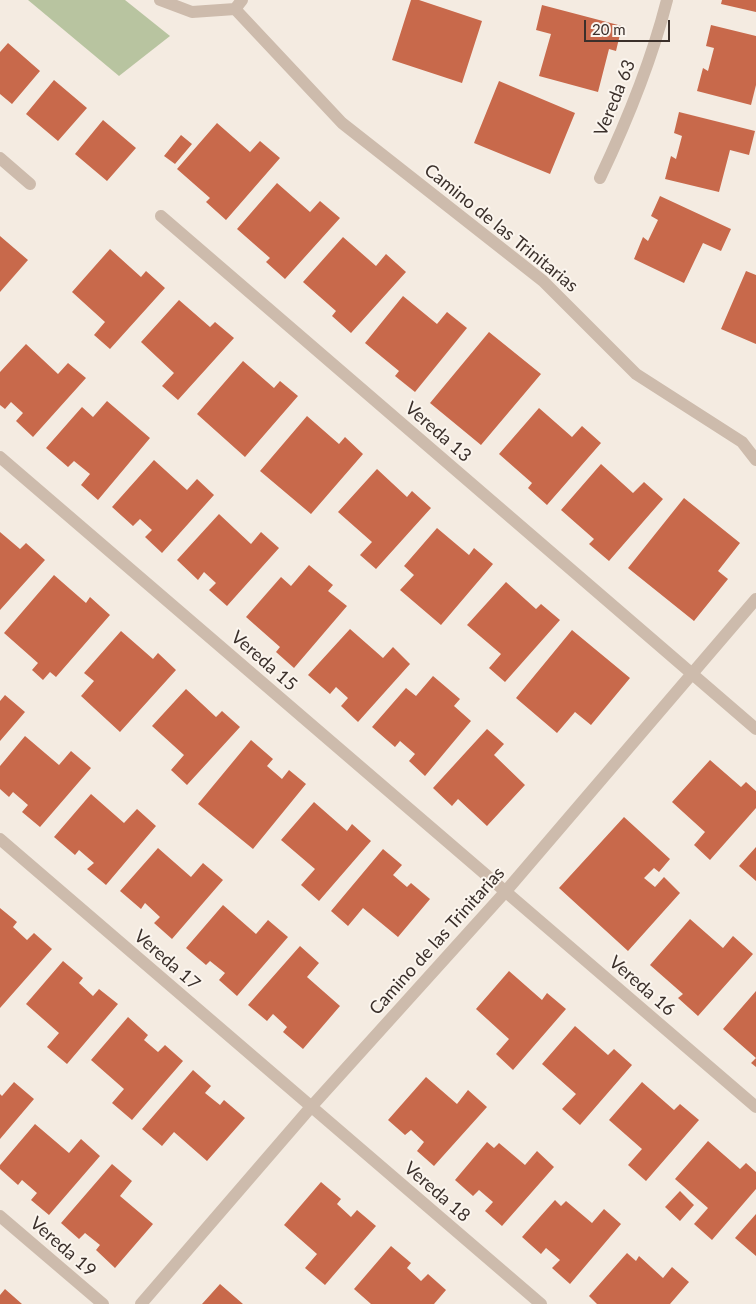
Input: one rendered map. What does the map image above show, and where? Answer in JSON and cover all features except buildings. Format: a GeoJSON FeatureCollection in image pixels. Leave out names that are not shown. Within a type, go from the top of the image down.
{"type":"FeatureCollection","features":[{"type":"Feature","properties":{"kind":"street"},"geometry":{"type":"LineString","coordinates":[[160,0],[192,12],[238,4]]}},
{"type":"Feature","properties":{"kind":"street","name":"Vereda 63"},"geometry":{"type":"LineString","coordinates":[[600,178],[633,108],[660,29],[667,0]]}},
{"type":"Feature","properties":{"kind":"street","name":"Camino de las Trinitarias"},"geometry":{"type":"LineString","coordinates":[[238,4],[342,123],[543,281],[636,374],[742,442],[756,460]]}},
{"type":"Feature","properties":{"kind":"street"},"geometry":{"type":"LineString","coordinates":[[0,158],[30,184]]}},
{"type":"Feature","properties":{"kind":"street","name":"Vereda 13"},"geometry":{"type":"LineString","coordinates":[[161,216],[756,729]]}},
{"type":"Feature","properties":{"kind":"street","name":"Vereda 15"},"geometry":{"type":"LineString","coordinates":[[0,457],[506,891]]}},
{"type":"Feature","properties":{"kind":"street","name":"Camino de las Trinitarias"},"geometry":{"type":"LineString","coordinates":[[141,1304],[311,1107],[506,891],[756,599]]}},
{"type":"Feature","properties":{"kind":"street","name":"Vereda 17"},"geometry":{"type":"LineString","coordinates":[[0,839],[311,1107]]}},
{"type":"Feature","properties":{"kind":"street","name":"Vereda 16"},"geometry":{"type":"LineString","coordinates":[[506,891],[756,1107]]}},
{"type":"Feature","properties":{"kind":"street","name":"Vereda 18"},"geometry":{"type":"LineString","coordinates":[[311,1107],[540,1304]]}},
{"type":"Feature","properties":{"kind":"street","name":"Vereda 19"},"geometry":{"type":"LineString","coordinates":[[0,1216],[103,1304]]}},
{"type":"Feature","properties":{"kind":"green space"},"geometry":{"type":"Polygon","coordinates":[[[28,0],[125,0],[170,36],[119,76],[28,0]]]}}]}
